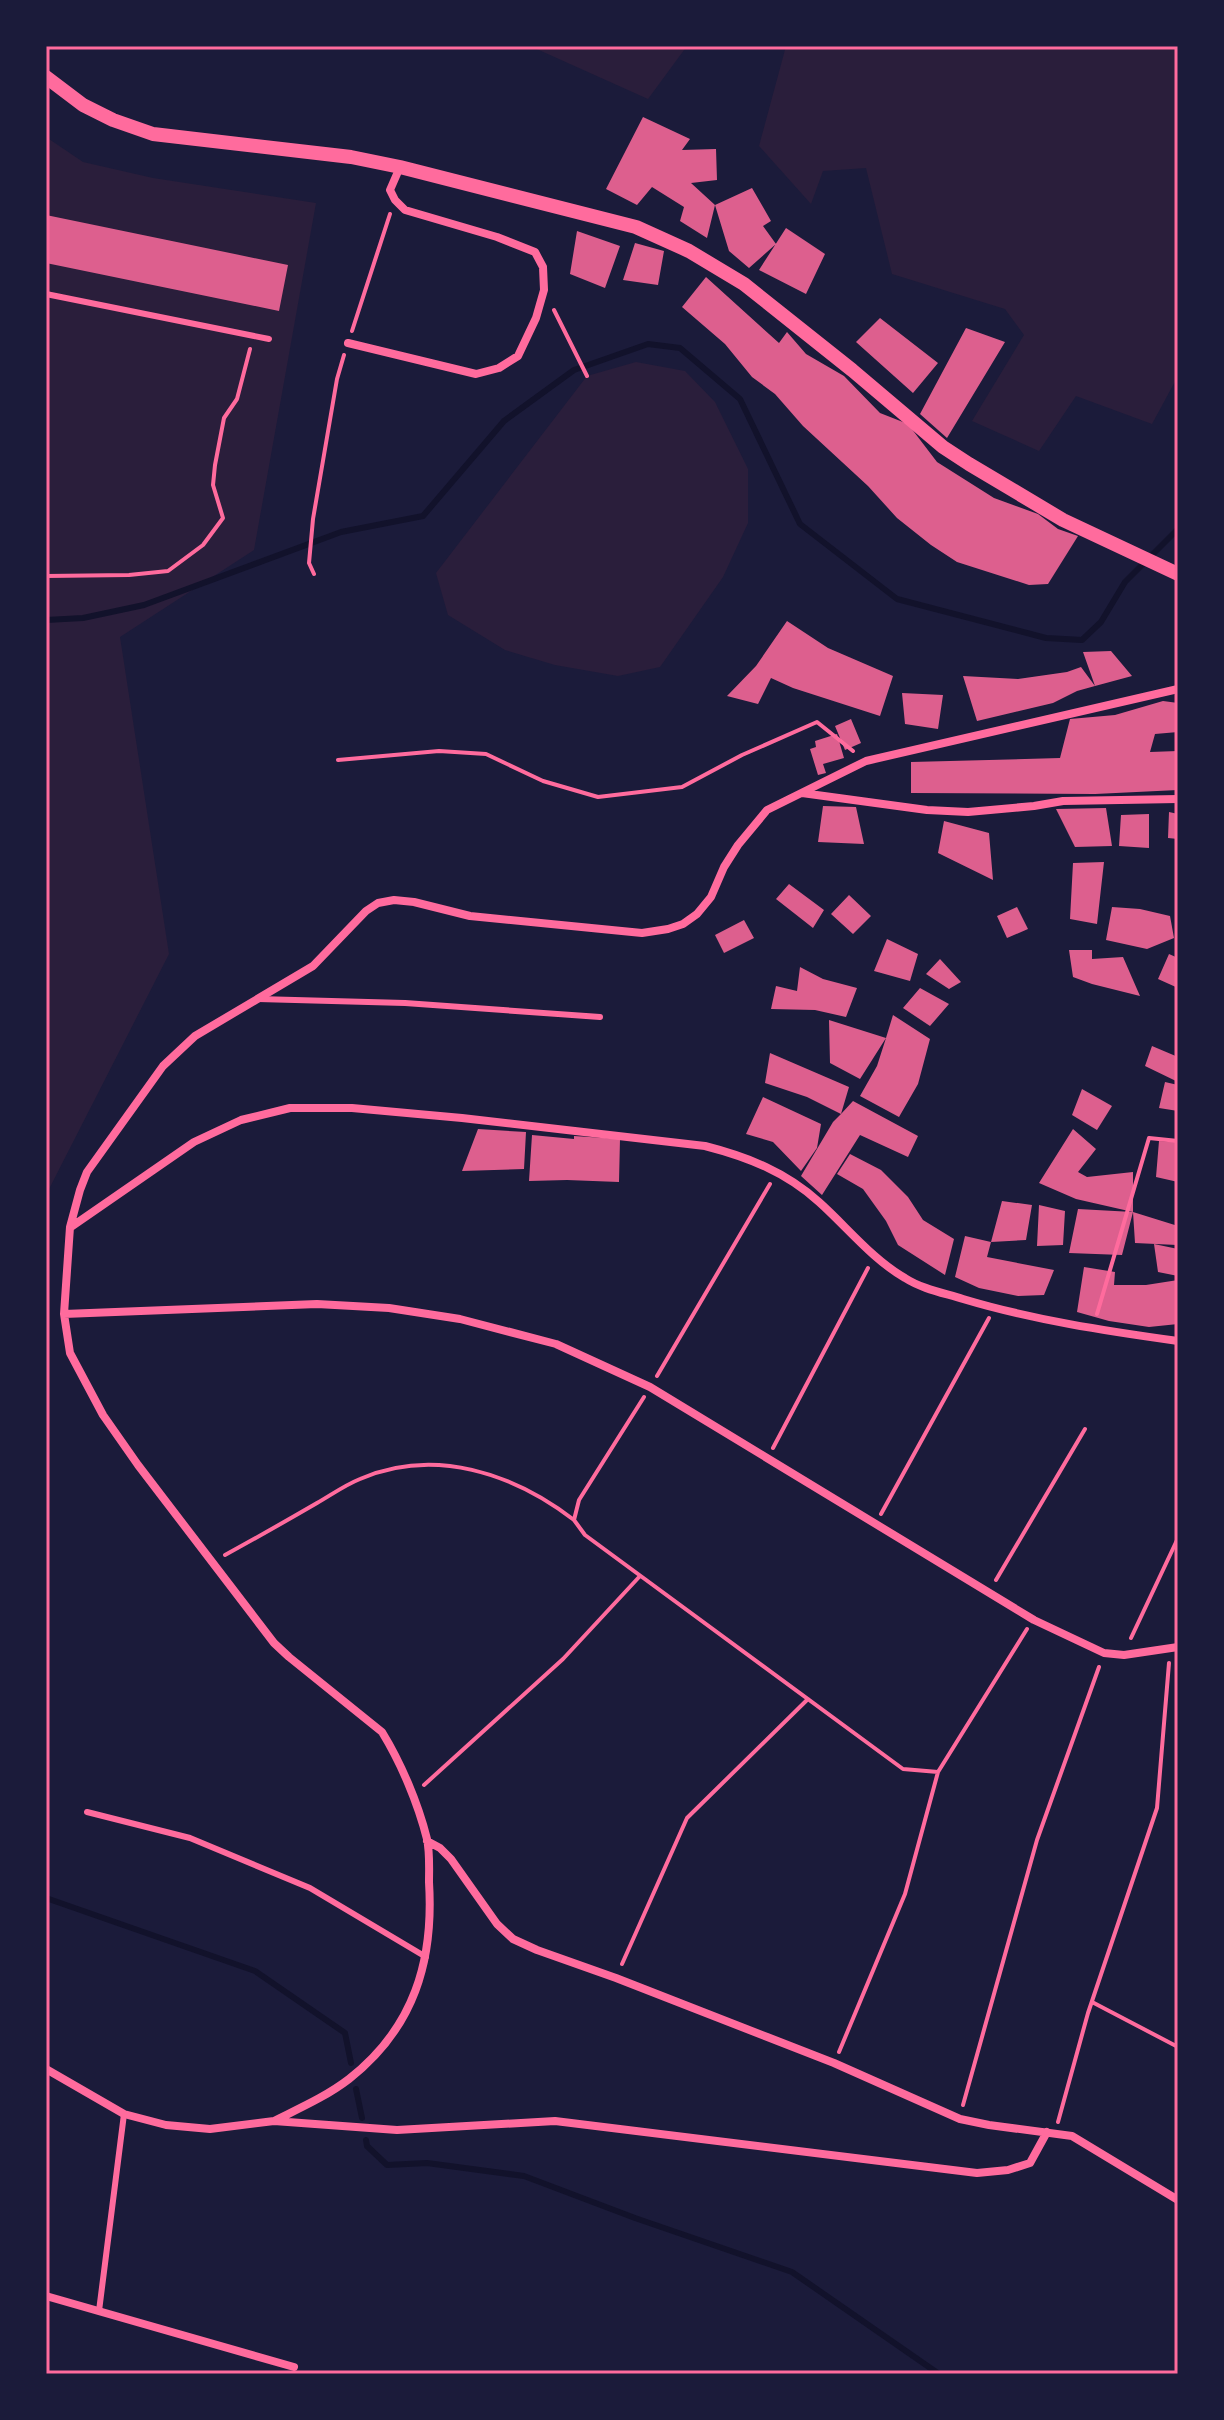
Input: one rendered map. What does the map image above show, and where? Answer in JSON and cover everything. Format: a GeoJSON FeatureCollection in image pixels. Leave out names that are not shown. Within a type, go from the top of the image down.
{"type":"FeatureCollection","features":[{"type":"Feature","properties":{"kind":"street"},"geometry":{"type":"LineString","coordinates":[[46,77],[83,105],[153,134],[351,157],[636,227],[689,251],[744,284],[943,447],[1063,520],[1178,574]]}},
{"type":"Feature","properties":{"kind":"street"},"geometry":{"type":"LineString","coordinates":[[348,343],[476,374],[499,368],[518,356],[536,318],[544,290],[543,267],[535,252],[497,237],[405,210],[390,190],[400,167]]}},
{"type":"Feature","properties":{"kind":"street"},"geometry":{"type":"LineString","coordinates":[[274,2121],[318,2099],[350,2078],[400,2023],[415,1993],[426,1957],[430,1902],[427,1841],[412,1796],[382,1732],[274,1643],[138,1465],[103,1415],[70,1353],[64,1314],[70,1227],[87,1172],[163,1066],[195,1036],[313,966],[366,911],[378,903],[394,900],[414,902],[470,916],[642,933],[676,927],[697,914],[711,897],[738,845],[767,810],[866,761],[1178,689]]}},
{"type":"Feature","properties":{"kind":"street"},"geometry":{"type":"LineString","coordinates":[[801,793],[927,810],[968,812],[1063,801],[1178,799]]}},
{"type":"Feature","properties":{"kind":"street"},"geometry":{"type":"LineString","coordinates":[[70,1227],[194,1142],[241,1120],[290,1108],[352,1108],[462,1118],[705,1146],[742,1155],[777,1171],[817,1200],[875,1256],[907,1280],[994,1309],[1178,1341]]}},
{"type":"Feature","properties":{"kind":"street"},"geometry":{"type":"LineString","coordinates":[[64,1314],[317,1304],[389,1308],[460,1319],[556,1344],[650,1387],[1034,1620],[1104,1653],[1124,1655],[1174,1648]]}},
{"type":"Feature","properties":{"kind":"street"},"geometry":{"type":"LineString","coordinates":[[427,1841],[451,1859],[497,1924],[513,1939],[834,2063],[960,2119],[1072,2136],[1178,2200]]}},
{"type":"Feature","properties":{"kind":"street"},"geometry":{"type":"LineString","coordinates":[[46,2069],[124,2114],[166,2125],[210,2129],[274,2121],[393,2130],[555,2121],[977,2173],[1008,2170],[1030,2163],[1051,2132]]}},
{"type":"Feature","properties":{"kind":"street"},"geometry":{"type":"LineString","coordinates":[[46,2296],[294,2367]]}},
{"type":"Feature","properties":{"kind":"lane"},"geometry":{"type":"LineString","coordinates":[[46,294],[269,339]]}},
{"type":"Feature","properties":{"kind":"lane"},"geometry":{"type":"LineString","coordinates":[[258,999],[405,1003],[600,1017]]}},
{"type":"Feature","properties":{"kind":"lane"},"geometry":{"type":"LineString","coordinates":[[87,1812],[190,1838],[310,1888],[426,1957]]}},
{"type":"Feature","properties":{"kind":"lane"},"geometry":{"type":"LineString","coordinates":[[99,2311],[124,2114]]}},
{"type":"Feature","properties":{"kind":"path"},"geometry":{"type":"LineString","coordinates":[[314,574],[309,563],[313,519],[337,379],[395,200]]}},
{"type":"Feature","properties":{"kind":"path"},"geometry":{"type":"LineString","coordinates":[[564,331],[587,376]]}},
{"type":"Feature","properties":{"kind":"path"},"geometry":{"type":"LineString","coordinates":[[46,576],[168,571],[182,563],[211,536],[223,518],[213,485],[220,435],[224,418],[240,390],[253,336]]}},
{"type":"Feature","properties":{"kind":"path"},"geometry":{"type":"LineString","coordinates":[[338,760],[439,751],[486,754],[543,781],[598,797],[682,787],[742,755],[817,722],[866,761]]}},
{"type":"Feature","properties":{"kind":"path"},"geometry":{"type":"LineString","coordinates":[[1093,1328],[1149,1138],[1178,1141]]}},
{"type":"Feature","properties":{"kind":"path"},"geometry":{"type":"LineString","coordinates":[[574,1520],[579,1500],[650,1387],[777,1171]]}},
{"type":"Feature","properties":{"kind":"path"},"geometry":{"type":"LineString","coordinates":[[768,1457],[875,1256]]}},
{"type":"Feature","properties":{"kind":"path"},"geometry":{"type":"LineString","coordinates":[[876,1523],[994,1309]]}},
{"type":"Feature","properties":{"kind":"path"},"geometry":{"type":"LineString","coordinates":[[988,1593],[1085,1429]]}},
{"type":"Feature","properties":{"kind":"path"},"geometry":{"type":"LineString","coordinates":[[213,1562],[361,1479],[405,1467],[462,1466],[505,1479],[554,1504],[574,1520],[585,1535],[903,1769],[938,1772]]}},
{"type":"Feature","properties":{"kind":"path"},"geometry":{"type":"LineString","coordinates":[[1124,1655],[1178,1538]]}},
{"type":"Feature","properties":{"kind":"path"},"geometry":{"type":"LineString","coordinates":[[412,1796],[563,1659],[640,1576]]}},
{"type":"Feature","properties":{"kind":"path"},"geometry":{"type":"LineString","coordinates":[[834,2063],[905,1894],[938,1772],[1034,1620]]}},
{"type":"Feature","properties":{"kind":"path"},"geometry":{"type":"LineString","coordinates":[[1051,2132],[1157,1808],[1174,1648]]}},
{"type":"Feature","properties":{"kind":"path"},"geometry":{"type":"LineString","coordinates":[[960,2119],[1037,1840],[1104,1653]]}},
{"type":"Feature","properties":{"kind":"path"},"geometry":{"type":"LineString","coordinates":[[616,1978],[687,1818],[808,1699]]}},
{"type":"Feature","properties":{"kind":"path"},"geometry":{"type":"LineString","coordinates":[[1092,2002],[1178,2047]]}},
{"type":"Feature","properties":{"kind":"shaded area"},"geometry":{"type":"Polygon","coordinates":[[[530,46],[687,46],[648,99],[530,46]]]}},
{"type":"Feature","properties":{"kind":"shaded area"},"geometry":{"type":"Polygon","coordinates":[[[786,46],[1178,46],[1178,376],[1152,424],[1076,396],[1039,451],[972,421],[1024,335],[1005,309],[892,274],[866,168],[823,171],[811,204],[759,146],[786,46]]]}},
{"type":"Feature","properties":{"kind":"shaded area"},"geometry":{"type":"Polygon","coordinates":[[[46,137],[83,162],[153,178],[316,203],[254,550],[120,637],[169,954],[46,1195],[46,137]]]}},
{"type":"Feature","properties":{"kind":"shaded area"},"geometry":{"type":"Polygon","coordinates":[[[636,362],[685,371],[715,402],[748,469],[748,523],[723,577],[660,667],[618,676],[555,665],[505,650],[448,615],[436,573],[587,376],[636,362]]]}},
{"type":"Feature","properties":{"kind":"building"},"geometry":{"type":"Polygon","coordinates":[[[643,117],[690,139],[682,150],[716,149],[717,180],[691,183],[715,205],[707,238],[680,221],[684,207],[652,187],[637,205],[606,189],[643,117]]]}},
{"type":"Feature","properties":{"kind":"building"},"geometry":{"type":"Polygon","coordinates":[[[752,188],[771,221],[763,226],[776,244],[749,268],[729,251],[715,205],[752,188]]]}},
{"type":"Feature","properties":{"kind":"building"},"geometry":{"type":"Polygon","coordinates":[[[46,215],[288,265],[279,311],[46,263],[46,215]]]}},
{"type":"Feature","properties":{"kind":"building"},"geometry":{"type":"Polygon","coordinates":[[[786,228],[825,254],[806,294],[759,270],[786,228]]]}},
{"type":"Feature","properties":{"kind":"building"},"geometry":{"type":"Polygon","coordinates":[[[577,231],[620,246],[605,288],[570,274],[577,231]]]}},
{"type":"Feature","properties":{"kind":"building"},"geometry":{"type":"Polygon","coordinates":[[[635,243],[664,251],[658,285],[623,280],[635,243]]]}},
{"type":"Feature","properties":{"kind":"building"},"geometry":{"type":"Polygon","coordinates":[[[706,277],[779,343],[787,332],[806,354],[844,376],[880,413],[908,424],[937,462],[994,498],[1038,514],[1058,529],[1078,536],[1048,584],[1029,585],[957,562],[897,518],[868,486],[803,426],[775,394],[752,377],[725,344],[682,307],[706,277]]]}},
{"type":"Feature","properties":{"kind":"building"},"geometry":{"type":"Polygon","coordinates":[[[880,318],[938,363],[913,393],[856,342],[880,318]]]}},
{"type":"Feature","properties":{"kind":"building"},"geometry":{"type":"Polygon","coordinates":[[[966,328],[1005,342],[947,438],[920,414],[966,328]]]}},
{"type":"Feature","properties":{"kind":"building"},"geometry":{"type":"Polygon","coordinates":[[[787,621],[828,648],[893,676],[880,716],[771,678],[758,704],[727,696],[756,666],[787,621]]]}},
{"type":"Feature","properties":{"kind":"building"},"geometry":{"type":"Polygon","coordinates":[[[1111,651],[1132,676],[1095,686],[1083,652],[1111,651]]]}},
{"type":"Feature","properties":{"kind":"building"},"geometry":{"type":"Polygon","coordinates":[[[1081,667],[1095,686],[1053,703],[977,721],[963,676],[1018,679],[1081,667]]]}},
{"type":"Feature","properties":{"kind":"building"},"geometry":{"type":"Polygon","coordinates":[[[902,693],[943,695],[938,729],[905,724],[902,693]]]}},
{"type":"Feature","properties":{"kind":"building"},"geometry":{"type":"Polygon","coordinates":[[[1163,701],[1178,703],[1178,732],[1155,734],[1150,752],[1178,751],[1178,790],[1095,794],[911,793],[911,762],[1060,758],[1070,719],[1115,715],[1163,701]]]}},
{"type":"Feature","properties":{"kind":"building"},"geometry":{"type":"Polygon","coordinates":[[[851,719],[861,743],[845,750],[835,726],[851,719]]]}},
{"type":"Feature","properties":{"kind":"building"},"geometry":{"type":"Polygon","coordinates":[[[837,734],[844,758],[823,764],[826,773],[818,775],[810,749],[816,747],[815,741],[837,734]]]}},
{"type":"Feature","properties":{"kind":"building"},"geometry":{"type":"Polygon","coordinates":[[[823,806],[856,807],[864,844],[818,842],[823,806]]]}},
{"type":"Feature","properties":{"kind":"building"},"geometry":{"type":"Polygon","coordinates":[[[1106,808],[1112,846],[1075,847],[1056,809],[1106,808]]]}},
{"type":"Feature","properties":{"kind":"building"},"geometry":{"type":"Polygon","coordinates":[[[1169,812],[1178,814],[1178,839],[1168,838],[1169,812]]]}},
{"type":"Feature","properties":{"kind":"building"},"geometry":{"type":"Polygon","coordinates":[[[1149,814],[1149,848],[1119,846],[1121,815],[1149,814]]]}},
{"type":"Feature","properties":{"kind":"building"},"geometry":{"type":"Polygon","coordinates":[[[944,821],[989,833],[993,880],[938,853],[944,821]]]}},
{"type":"Feature","properties":{"kind":"building"},"geometry":{"type":"Polygon","coordinates":[[[1104,862],[1097,924],[1070,919],[1073,863],[1104,862]]]}},
{"type":"Feature","properties":{"kind":"building"},"geometry":{"type":"Polygon","coordinates":[[[789,884],[824,910],[813,928],[776,899],[789,884]]]}},
{"type":"Feature","properties":{"kind":"building"},"geometry":{"type":"Polygon","coordinates":[[[849,895],[871,916],[853,934],[831,914],[849,895]]]}},
{"type":"Feature","properties":{"kind":"building"},"geometry":{"type":"Polygon","coordinates":[[[1017,907],[1028,929],[1007,938],[997,916],[1017,907]]]}},
{"type":"Feature","properties":{"kind":"building"},"geometry":{"type":"Polygon","coordinates":[[[1112,907],[1170,916],[1174,938],[1147,949],[1106,940],[1112,907]]]}},
{"type":"Feature","properties":{"kind":"building"},"geometry":{"type":"Polygon","coordinates":[[[744,920],[754,938],[724,953],[715,935],[744,920]]]}},
{"type":"Feature","properties":{"kind":"building"},"geometry":{"type":"Polygon","coordinates":[[[887,939],[918,954],[910,981],[874,971],[887,939]]]}},
{"type":"Feature","properties":{"kind":"building"},"geometry":{"type":"Polygon","coordinates":[[[1069,950],[1092,950],[1092,959],[1123,957],[1140,996],[1073,977],[1069,950]]]}},
{"type":"Feature","properties":{"kind":"building"},"geometry":{"type":"Polygon","coordinates":[[[1169,954],[1178,958],[1178,988],[1158,979],[1169,954]]]}},
{"type":"Feature","properties":{"kind":"building"},"geometry":{"type":"Polygon","coordinates":[[[940,959],[961,982],[949,989],[926,974],[940,959]]]}},
{"type":"Feature","properties":{"kind":"building"},"geometry":{"type":"Polygon","coordinates":[[[800,967],[823,979],[857,988],[846,1017],[815,1010],[771,1009],[776,986],[797,991],[800,967]]]}},
{"type":"Feature","properties":{"kind":"building"},"geometry":{"type":"Polygon","coordinates":[[[920,988],[949,1004],[930,1026],[903,1008],[920,988]]]}},
{"type":"Feature","properties":{"kind":"building"},"geometry":{"type":"Polygon","coordinates":[[[893,1015],[930,1039],[918,1084],[899,1117],[860,1096],[877,1066],[893,1015]]]}},
{"type":"Feature","properties":{"kind":"building"},"geometry":{"type":"Polygon","coordinates":[[[829,1020],[886,1038],[860,1079],[830,1063],[829,1020]]]}},
{"type":"Feature","properties":{"kind":"building"},"geometry":{"type":"Polygon","coordinates":[[[1152,1046],[1178,1057],[1178,1082],[1145,1066],[1152,1046]]]}},
{"type":"Feature","properties":{"kind":"building"},"geometry":{"type":"Polygon","coordinates":[[[770,1053],[849,1087],[841,1114],[807,1097],[765,1083],[770,1053]]]}},
{"type":"Feature","properties":{"kind":"building"},"geometry":{"type":"Polygon","coordinates":[[[1165,1082],[1178,1085],[1178,1111],[1159,1108],[1165,1082]]]}},
{"type":"Feature","properties":{"kind":"building"},"geometry":{"type":"Polygon","coordinates":[[[1082,1089],[1112,1106],[1097,1130],[1072,1115],[1082,1089]]]}},
{"type":"Feature","properties":{"kind":"building"},"geometry":{"type":"Polygon","coordinates":[[[763,1097],[821,1124],[817,1148],[801,1171],[773,1142],[746,1134],[763,1097]]]}},
{"type":"Feature","properties":{"kind":"building"},"geometry":{"type":"Polygon","coordinates":[[[853,1101],[918,1136],[908,1157],[860,1135],[822,1195],[801,1176],[833,1122],[853,1101]]]}},
{"type":"Feature","properties":{"kind":"building"},"geometry":{"type":"Polygon","coordinates":[[[478,1129],[526,1132],[524,1169],[462,1171],[478,1129]]]}},
{"type":"Feature","properties":{"kind":"building"},"geometry":{"type":"Polygon","coordinates":[[[1073,1129],[1096,1149],[1078,1172],[1087,1177],[1133,1172],[1133,1212],[1076,1199],[1039,1183],[1073,1129]]]}},
{"type":"Feature","properties":{"kind":"building"},"geometry":{"type":"Polygon","coordinates":[[[532,1135],[620,1139],[619,1182],[529,1181],[532,1135]]]}},
{"type":"Feature","properties":{"kind":"building"},"geometry":{"type":"Polygon","coordinates":[[[1159,1141],[1178,1142],[1178,1182],[1156,1177],[1159,1141]]]}},
{"type":"Feature","properties":{"kind":"building"},"geometry":{"type":"Polygon","coordinates":[[[850,1154],[881,1170],[908,1197],[923,1220],[954,1239],[945,1275],[898,1245],[886,1221],[863,1189],[837,1174],[850,1154]]]}},
{"type":"Feature","properties":{"kind":"building"},"geometry":{"type":"Polygon","coordinates":[[[1002,1201],[1032,1205],[1026,1240],[991,1242],[1002,1201]]]}},
{"type":"Feature","properties":{"kind":"building"},"geometry":{"type":"Polygon","coordinates":[[[1039,1205],[1065,1211],[1063,1245],[1037,1246],[1039,1205]]]}},
{"type":"Feature","properties":{"kind":"building"},"geometry":{"type":"Polygon","coordinates":[[[1078,1209],[1133,1212],[1122,1255],[1069,1253],[1078,1209]]]}},
{"type":"Feature","properties":{"kind":"building"},"geometry":{"type":"Polygon","coordinates":[[[1133,1212],[1178,1226],[1177,1245],[1135,1243],[1133,1212]]]}},
{"type":"Feature","properties":{"kind":"building"},"geometry":{"type":"Polygon","coordinates":[[[965,1236],[991,1242],[987,1257],[1054,1270],[1044,1295],[1018,1296],[979,1288],[955,1277],[965,1236]]]}},
{"type":"Feature","properties":{"kind":"building"},"geometry":{"type":"Polygon","coordinates":[[[1154,1244],[1178,1249],[1178,1276],[1158,1272],[1154,1244]]]}},
{"type":"Feature","properties":{"kind":"building"},"geometry":{"type":"Polygon","coordinates":[[[1084,1267],[1115,1272],[1114,1285],[1146,1285],[1178,1280],[1178,1324],[1149,1327],[1077,1312],[1084,1267]]]}},
{"type":"Feature","properties":{"kind":"waterway"},"geometry":{"type":"LineString","coordinates":[[46,620],[83,618],[144,605],[341,532],[423,516],[504,421],[574,370],[648,344],[680,348],[740,399],[800,524],[897,599],[1046,638],[1082,640],[1101,622],[1125,582],[1178,529]]}},
{"type":"Feature","properties":{"kind":"waterway"},"geometry":{"type":"LineString","coordinates":[[46,1898],[255,1971],[345,2033],[351,2063]]}},
{"type":"Feature","properties":{"kind":"waterway"},"geometry":{"type":"LineString","coordinates":[[356,2089],[362,2118]]}},
{"type":"Feature","properties":{"kind":"waterway"},"geometry":{"type":"LineString","coordinates":[[366,2140],[367,2146],[387,2165],[427,2163],[524,2176],[792,2272],[939,2374]]}}]}
